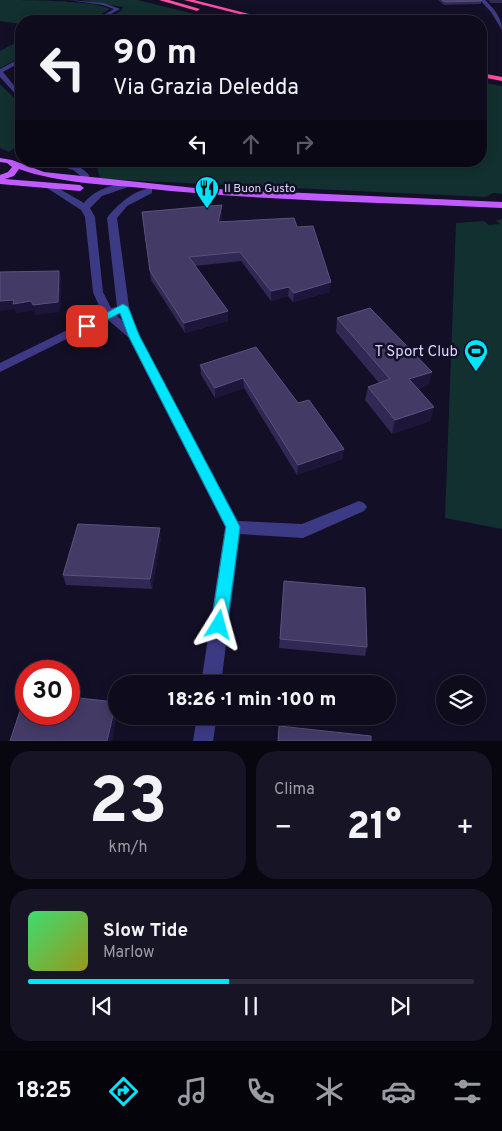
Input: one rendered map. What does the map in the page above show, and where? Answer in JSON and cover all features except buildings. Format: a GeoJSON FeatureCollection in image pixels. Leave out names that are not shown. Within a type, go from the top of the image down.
{"type":"FeatureCollection","features":[{"type":"Feature","properties":{"kind":"highway"},"geometry":{"type":"LineString","coordinates":[[162,0],[221,15]]}},
{"type":"Feature","properties":{"kind":"highway"},"geometry":{"type":"LineString","coordinates":[[187,0],[249,15]]}},
{"type":"Feature","properties":{"kind":"highway"},"geometry":{"type":"LineString","coordinates":[[487,68],[502,71]]}},
{"type":"Feature","properties":{"kind":"highway"},"geometry":{"type":"LineString","coordinates":[[487,76],[502,80]]}},
{"type":"Feature","properties":{"kind":"main road"},"geometry":{"type":"LineString","coordinates":[[0,159],[15,163]]}},
{"type":"Feature","properties":{"kind":"main road"},"geometry":{"type":"LineString","coordinates":[[12,162],[15,166]]}},
{"type":"Feature","properties":{"kind":"main road"},"geometry":{"type":"LineString","coordinates":[[0,179],[14,172],[16,167]]}},
{"type":"Feature","properties":{"kind":"main road"},"geometry":{"type":"LineString","coordinates":[[24,167],[42,174],[84,181],[195,190],[502,205]]}},
{"type":"Feature","properties":{"kind":"main road"},"geometry":{"type":"LineString","coordinates":[[0,179],[113,195],[149,191],[195,190]]}},
{"type":"Feature","properties":{"kind":"street"},"geometry":{"type":"LineString","coordinates":[[71,0],[104,4],[118,9],[106,15]]}},
{"type":"Feature","properties":{"kind":"street"},"geometry":{"type":"LineString","coordinates":[[482,0],[494,11],[502,28]]}},
{"type":"Feature","properties":{"kind":"street"},"geometry":{"type":"LineString","coordinates":[[15,63],[0,72],[15,91]]}},
{"type":"Feature","properties":{"kind":"street"},"geometry":{"type":"LineString","coordinates":[[72,167],[85,175],[84,181]]}},
{"type":"Feature","properties":{"kind":"street"},"geometry":{"type":"LineString","coordinates":[[98,182],[113,195],[115,213]]}},
{"type":"Feature","properties":{"kind":"street"},"geometry":{"type":"LineString","coordinates":[[85,208],[94,196],[113,195],[128,184]]}},
{"type":"Feature","properties":{"kind":"street"},"geometry":{"type":"LineString","coordinates":[[48,186],[85,208],[90,216],[98,292],[109,315],[133,335]]}},
{"type":"Feature","properties":{"kind":"street"},"geometry":{"type":"LineString","coordinates":[[149,191],[124,204],[112,218],[112,225],[123,307],[133,335],[233,527],[212,675]]}},
{"type":"Feature","properties":{"kind":"street"},"geometry":{"type":"LineString","coordinates":[[0,368],[123,307]]}},
{"type":"Feature","properties":{"kind":"street"},"geometry":{"type":"LineString","coordinates":[[233,527],[303,531],[359,507]]}},
{"type":"Feature","properties":{"kind":"street"},"geometry":{"type":"LineString","coordinates":[[203,741],[205,725]]}},
{"type":"Feature","properties":{"kind":"green space"},"geometry":{"type":"Polygon","coordinates":[[[0,0],[74,2],[110,9],[100,15],[15,15],[15,23],[0,21],[0,0]]]}},
{"type":"Feature","properties":{"kind":"green space"},"geometry":{"type":"Polygon","coordinates":[[[81,0],[137,0],[198,15],[113,15],[121,11],[123,7],[81,0]]]}},
{"type":"Feature","properties":{"kind":"green space"},"geometry":{"type":"Polygon","coordinates":[[[15,43],[15,60],[0,68],[0,51],[15,43]]]}},
{"type":"Feature","properties":{"kind":"green space"},"geometry":{"type":"Polygon","coordinates":[[[487,83],[502,86],[502,194],[493,193],[486,197],[100,179],[97,167],[487,167],[487,83]]]}},
{"type":"Feature","properties":{"kind":"green space"},"geometry":{"type":"Polygon","coordinates":[[[0,84],[15,99],[15,148],[9,152],[0,148],[0,84]]]}},
{"type":"Feature","properties":{"kind":"green space","name":"T Sport Club"},"geometry":{"type":"Polygon","coordinates":[[[502,219],[502,529],[445,518],[456,223],[484,221],[489,225],[500,224],[496,220],[502,219]]]}},
{"type":"Feature","properties":{"kind":"place","name":"Il Buon Gusto"},"geometry":{"type":"Point","coordinates":[207,209]}},
{"type":"Feature","properties":{"kind":"place","name":"T Sport Club"},"geometry":{"type":"Point","coordinates":[476,372]}},
{"type":"Feature","properties":{"kind":"route"},"geometry":{"type":"LineString","coordinates":[[87,326],[123,307],[133,335],[233,527],[219,625]]}}]}
